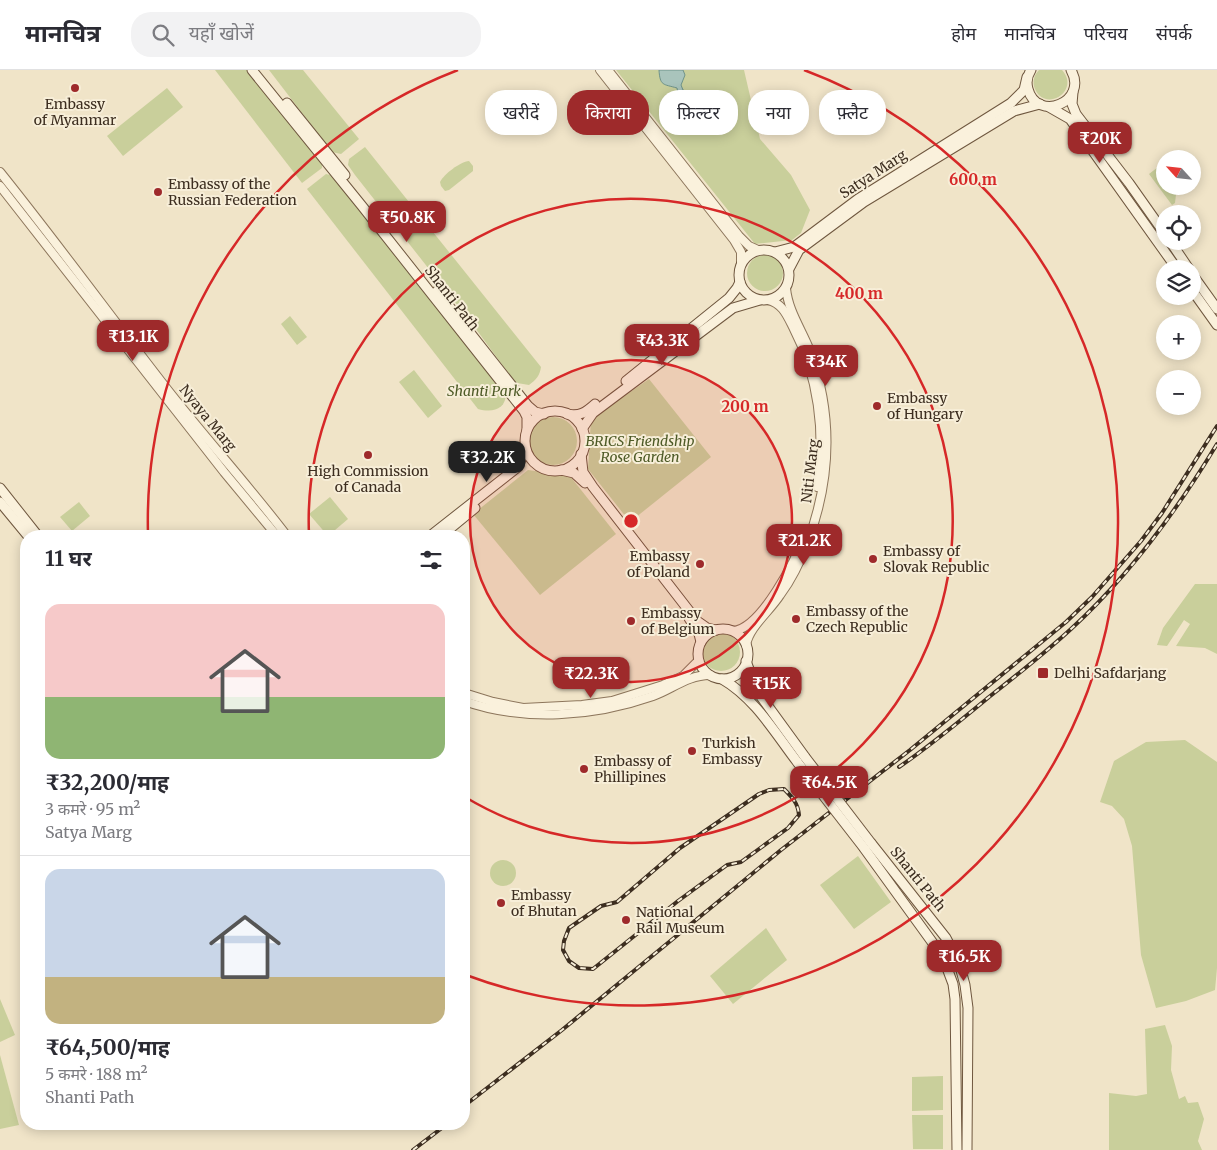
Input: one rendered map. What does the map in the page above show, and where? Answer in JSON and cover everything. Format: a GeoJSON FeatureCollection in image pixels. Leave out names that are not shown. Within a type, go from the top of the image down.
{"type":"FeatureCollection","features":[{"type":"Feature","properties":{"kind":"main road","name":"Shanti Path"},"geometry":{"type":"LineString","coordinates":[[252,70],[524,411],[527,430]]}},
{"type":"Feature","properties":{"kind":"main road","name":"Shanti Path"},"geometry":{"type":"LineString","coordinates":[[260,70],[528,406],[535,412],[544,414]]}},
{"type":"Feature","properties":{"kind":"main road"},"geometry":{"type":"LineString","coordinates":[[1073,71],[1075,86],[1072,104],[1076,114],[1156,222]]}},
{"type":"Feature","properties":{"kind":"main road"},"geometry":{"type":"LineString","coordinates":[[1028,73],[1027,85],[1029,93],[1040,104],[1060,112],[1070,120],[1171,260]]}},
{"type":"Feature","properties":{"kind":"main road","name":"Satya Marg"},"geometry":{"type":"LineString","coordinates":[[774,252],[794,247],[858,199],[1011,103],[1024,90],[1028,73]]}},
{"type":"Feature","properties":{"kind":"main road"},"geometry":{"type":"LineString","coordinates":[[1049,107],[1063,103],[1073,92]]}},
{"type":"Feature","properties":{"kind":"main road","name":"Satya Marg"},"geometry":{"type":"LineString","coordinates":[[788,269],[799,250],[864,202],[1014,111],[1040,104]]}},
{"type":"Feature","properties":{"kind":"main road"},"geometry":{"type":"LineString","coordinates":[[582,429],[592,413],[733,308],[764,300],[778,296],[786,288],[789,279],[788,269],[782,257],[765,249],[758,250],[747,256],[739,269],[743,290],[749,295],[764,300]]}},
{"type":"Feature","properties":{"kind":"main road"},"geometry":{"type":"LineString","coordinates":[[438,530],[518,467],[525,446],[527,430],[534,420],[544,414],[560,412],[578,416],[583,414],[718,308],[732,296],[740,282]]}},
{"type":"Feature","properties":{"kind":"main road"},"geometry":{"type":"LineString","coordinates":[[1201,287],[1217,309]]}},
{"type":"Feature","properties":{"kind":"main road"},"geometry":{"type":"LineString","coordinates":[[1201,303],[1217,325]]}},
{"type":"Feature","properties":{"kind":"main road"},"geometry":{"type":"LineString","coordinates":[[567,414],[576,420],[582,429],[584,439],[581,454],[583,472],[697,621],[706,628],[728,630],[741,637],[746,645],[746,661],[742,669],[735,676],[722,679],[710,676],[703,669],[699,660],[698,651],[701,642],[716,630]]}},
{"type":"Feature","properties":{"kind":"main road"},"geometry":{"type":"LineString","coordinates":[[525,446],[531,460],[543,469]]}},
{"type":"Feature","properties":{"kind":"main road"},"geometry":{"type":"LineString","coordinates":[[448,530],[525,469],[531,466],[554,471],[561,470],[573,465],[581,454]]}},
{"type":"Feature","properties":{"kind":"main road"},"geometry":{"type":"LineString","coordinates":[[561,470],[574,473],[582,480],[664,582],[694,625],[701,642]]}},
{"type":"Feature","properties":{"kind":"main road"},"geometry":{"type":"LineString","coordinates":[[0,488],[33,530]]}},
{"type":"Feature","properties":{"kind":"main road"},"geometry":{"type":"LineString","coordinates":[[0,502],[23,530]]}},
{"type":"Feature","properties":{"kind":"main road","name":"Shanti Path"},"geometry":{"type":"LineString","coordinates":[[746,661],[756,690],[802,760]]}},
{"type":"Feature","properties":{"kind":"main road","name":"Shanti Path"},"geometry":{"type":"LineString","coordinates":[[722,679],[734,686],[750,700],[802,760],[868,846],[946,938],[959,963],[965,985],[968,1008],[967,1150]]}},
{"type":"Feature","properties":{"kind":"main road","name":"Shanti Path"},"geometry":{"type":"LineString","coordinates":[[868,846],[936,946],[944,960],[953,984],[956,1032],[957,1150]]}},
{"type":"Feature","properties":{"kind":"street"},"geometry":{"type":"LineString","coordinates":[[600,70],[737,244],[741,252],[742,263]]}},
{"type":"Feature","properties":{"kind":"street"},"geometry":{"type":"LineString","coordinates":[[608,70],[739,236],[749,246],[758,250]]}},
{"type":"Feature","properties":{"kind":"street","name":"Nyaya Marg"},"geometry":{"type":"LineString","coordinates":[[0,172],[167,388],[258,497],[283,530]]}},
{"type":"Feature","properties":{"kind":"street","name":"Nyaya Marg"},"geometry":{"type":"LineString","coordinates":[[0,186],[272,530]]}},
{"type":"Feature","properties":{"kind":"street","name":"Niti Marg"},"geometry":{"type":"LineString","coordinates":[[746,645],[748,635],[780,595],[803,555],[817,511],[825,475],[827,434],[822,397],[810,352],[788,303],[786,288]]}},
{"type":"Feature","properties":{"kind":"street","name":"Niti Marg"},"geometry":{"type":"LineString","coordinates":[[734,632],[742,630],[762,611],[786,576],[811,518],[820,474],[821,441],[819,413],[810,372],[798,338],[784,311],[778,304],[764,300]]}},
{"type":"Feature","properties":{"kind":"street"},"geometry":{"type":"LineString","coordinates":[[470,695],[523,708],[612,702],[663,685],[683,676],[699,660]]}},
{"type":"Feature","properties":{"kind":"street"},"geometry":{"type":"LineString","coordinates":[[470,703],[522,714],[570,714],[611,708],[654,695],[697,676],[710,676]]}},
{"type":"Feature","properties":{"kind":"green space"},"geometry":{"type":"Polygon","coordinates":[[[215,70],[249,70],[322,161],[322,168],[302,183],[215,70]]]}},
{"type":"Feature","properties":{"kind":"green space"},"geometry":{"type":"Polygon","coordinates":[[[269,70],[303,70],[359,139],[341,154],[332,152],[269,70]]]}},
{"type":"Feature","properties":{"kind":"green space"},"geometry":{"type":"Polygon","coordinates":[[[616,70],[744,70],[749,90],[748,135],[759,135],[760,139],[791,175],[810,210],[801,233],[792,240],[755,244],[668,135],[738,135],[738,90],[659,90],[659,124],[649,111],[649,90],[632,90],[616,70]]]}},
{"type":"Feature","properties":{"kind":"green space"},"geometry":{"type":"Polygon","coordinates":[[[1039,70],[1062,70],[1067,78],[1064,92],[1053,99],[1046,99],[1040,96],[1034,84],[1035,76],[1039,70]]]}},
{"type":"Feature","properties":{"kind":"green space"},"geometry":{"type":"Polygon","coordinates":[[[167,88],[183,107],[123,156],[107,136],[167,88]]]}},
{"type":"Feature","properties":{"kind":"green space","name":"Shanti Park"},"geometry":{"type":"Polygon","coordinates":[[[365,147],[541,367],[537,377],[529,385],[514,381],[473,325],[348,165],[349,159],[365,147]]]}},
{"type":"Feature","properties":{"kind":"green space"},"geometry":{"type":"Polygon","coordinates":[[[469,161],[473,166],[473,171],[449,190],[445,191],[440,182],[442,179],[457,166],[469,161]]]}},
{"type":"Feature","properties":{"kind":"green space"},"geometry":{"type":"Polygon","coordinates":[[[1156,169],[1156,183],[1149,174],[1156,169]]]}},
{"type":"Feature","properties":{"kind":"green space","name":"Shanti Park"},"geometry":{"type":"Polygon","coordinates":[[[326,174],[334,176],[506,393],[501,407],[488,411],[478,409],[307,189],[326,174]]]}},
{"type":"Feature","properties":{"kind":"green space"},"geometry":{"type":"Polygon","coordinates":[[[1165,195],[1176,195],[1175,203],[1172,205],[1165,195]]]}},
{"type":"Feature","properties":{"kind":"green space"},"geometry":{"type":"Polygon","coordinates":[[[765,255],[772,256],[778,260],[782,266],[782,280],[778,286],[772,290],[765,291],[758,290],[752,286],[748,280],[747,273],[748,266],[752,260],[758,256],[765,255]]]}},
{"type":"Feature","properties":{"kind":"green space"},"geometry":{"type":"Polygon","coordinates":[[[290,316],[307,337],[297,345],[281,324],[290,316]]]}},
{"type":"Feature","properties":{"kind":"green space"},"geometry":{"type":"Polygon","coordinates":[[[414,370],[442,406],[428,418],[399,382],[414,370]]]}},
{"type":"Feature","properties":{"kind":"green space","name":"BRICS Friendship Rose Garden"},"geometry":{"type":"Polygon","coordinates":[[[649,379],[711,457],[630,522],[588,469],[591,419],[649,379]]]}},
{"type":"Feature","properties":{"kind":"green space"},"geometry":{"type":"Polygon","coordinates":[[[548,417],[558,417],[570,424],[577,436],[577,446],[570,458],[558,465],[548,465],[540,461],[533,454],[529,446],[529,436],[533,428],[540,421],[548,417]]]}},
{"type":"Feature","properties":{"kind":"green space"},"geometry":{"type":"Polygon","coordinates":[[[528,470],[570,476],[616,534],[540,595],[473,514],[528,470]]]}},
{"type":"Feature","properties":{"kind":"green space"},"geometry":{"type":"Polygon","coordinates":[[[330,497],[348,519],[335,530],[323,530],[309,514],[330,497]]]}},
{"type":"Feature","properties":{"kind":"green space"},"geometry":{"type":"Polygon","coordinates":[[[79,502],[90,516],[73,530],[60,517],[79,502]]]}},
{"type":"Feature","properties":{"kind":"green space"},"geometry":{"type":"Polygon","coordinates":[[[1195,584],[1217,584],[1217,654],[1205,648],[1176,646],[1190,624],[1184,620],[1167,646],[1157,645],[1163,628],[1195,584]]]}},
{"type":"Feature","properties":{"kind":"green space"},"geometry":{"type":"Polygon","coordinates":[[[721,633],[728,634],[734,639],[739,645],[739,659],[734,665],[728,670],[721,671],[714,670],[708,665],[703,659],[702,652],[703,645],[708,639],[714,634],[721,633]]]}},
{"type":"Feature","properties":{"kind":"green space"},"geometry":{"type":"Polygon","coordinates":[[[1185,740],[1217,762],[1217,968],[1215,990],[1186,1001],[1156,1008],[1141,955],[1132,846],[1124,819],[1112,806],[1100,802],[1114,761],[1146,742],[1185,740]]]}},
{"type":"Feature","properties":{"kind":"green space"},"geometry":{"type":"Polygon","coordinates":[[[858,856],[891,902],[854,929],[820,885],[858,856]]]}},
{"type":"Feature","properties":{"kind":"green space"},"geometry":{"type":"Polygon","coordinates":[[[503,860],[512,864],[516,873],[512,882],[503,886],[494,882],[490,873],[494,864],[503,860]]]}},
{"type":"Feature","properties":{"kind":"green space"},"geometry":{"type":"Polygon","coordinates":[[[766,928],[787,960],[733,1004],[710,976],[766,928]]]}},
{"type":"Feature","properties":{"kind":"green space"},"geometry":{"type":"Polygon","coordinates":[[[0,999],[15,1035],[0,1042],[0,999]]]}},
{"type":"Feature","properties":{"kind":"green space"},"geometry":{"type":"Polygon","coordinates":[[[1165,1025],[1172,1046],[1171,1070],[1179,1099],[1185,1096],[1188,1103],[1198,1102],[1204,1119],[1198,1141],[1202,1150],[1109,1150],[1109,1093],[1136,1096],[1147,1094],[1145,1029],[1165,1025]]]}},
{"type":"Feature","properties":{"kind":"green space"},"geometry":{"type":"Polygon","coordinates":[[[0,1055],[19,1125],[0,1129],[0,1055]]]}},
{"type":"Feature","properties":{"kind":"green space"},"geometry":{"type":"Polygon","coordinates":[[[943,1076],[943,1110],[912,1111],[912,1077],[943,1076]]]}},
{"type":"Feature","properties":{"kind":"green space"},"geometry":{"type":"Polygon","coordinates":[[[912,1115],[943,1115],[943,1149],[913,1149],[912,1115]]]}},
{"type":"Feature","properties":{"kind":"water"},"geometry":{"type":"Polygon","coordinates":[[[659,70],[683,70],[685,75],[681,85],[683,90],[677,90],[677,88],[665,85],[660,79],[659,70]]]}},
{"type":"Feature","properties":{"kind":"railway"},"geometry":{"type":"LineString","coordinates":[[470,1101],[562,1030],[781,850],[910,750],[1066,622],[1092,597],[1141,541],[1162,513],[1217,426]]}},
{"type":"Feature","properties":{"kind":"railway"},"geometry":{"type":"LineString","coordinates":[[899,767],[922,751],[1031,664],[1093,608],[1151,542],[1217,444]]}},
{"type":"Feature","properties":{"kind":"railway"},"geometry":{"type":"LineString","coordinates":[[784,789],[796,804],[799,815],[788,828],[741,862],[727,865],[678,901],[593,969],[579,968],[569,961],[563,950],[569,928],[601,906],[617,902],[680,848],[759,794],[769,790],[784,789]]}},
{"type":"Feature","properties":{"kind":"railway"},"geometry":{"type":"LineString","coordinates":[[413,1150],[439,1130]]}},
{"type":"Feature","properties":{"kind":"place","name":"Embassy of Myanmar"},"geometry":{"type":"Point","coordinates":[75,88]}},
{"type":"Feature","properties":{"kind":"place","name":"Embassy of the Russian Federation"},"geometry":{"type":"Point","coordinates":[158,192]}},
{"type":"Feature","properties":{"kind":"place","name":"Embassy of Hungary"},"geometry":{"type":"Point","coordinates":[877,406]}},
{"type":"Feature","properties":{"kind":"place","name":"High Commission of Canada"},"geometry":{"type":"Point","coordinates":[368,455]}},
{"type":"Feature","properties":{"kind":"place","name":"Embassy of Slovak Republic"},"geometry":{"type":"Point","coordinates":[873,559]}},
{"type":"Feature","properties":{"kind":"place","name":"Embassy of Poland"},"geometry":{"type":"Point","coordinates":[700,564]}},
{"type":"Feature","properties":{"kind":"place","name":"Embassy of the Czech Republic"},"geometry":{"type":"Point","coordinates":[796,619]}},
{"type":"Feature","properties":{"kind":"place","name":"Embassy of Belgium"},"geometry":{"type":"Point","coordinates":[631,621]}},
{"type":"Feature","properties":{"kind":"place","name":"Delhi Safdarjang"},"geometry":{"type":"Point","coordinates":[1043,673]}},
{"type":"Feature","properties":{"kind":"place","name":"Turkish Embassy"},"geometry":{"type":"Point","coordinates":[692,751]}},
{"type":"Feature","properties":{"kind":"place","name":"Embassy of Phillipines"},"geometry":{"type":"Point","coordinates":[584,769]}},
{"type":"Feature","properties":{"kind":"place","name":"Embassy of Bhutan"},"geometry":{"type":"Point","coordinates":[501,903]}},
{"type":"Feature","properties":{"kind":"place","name":"National Rail Museum"},"geometry":{"type":"Point","coordinates":[626,920]}}]}
